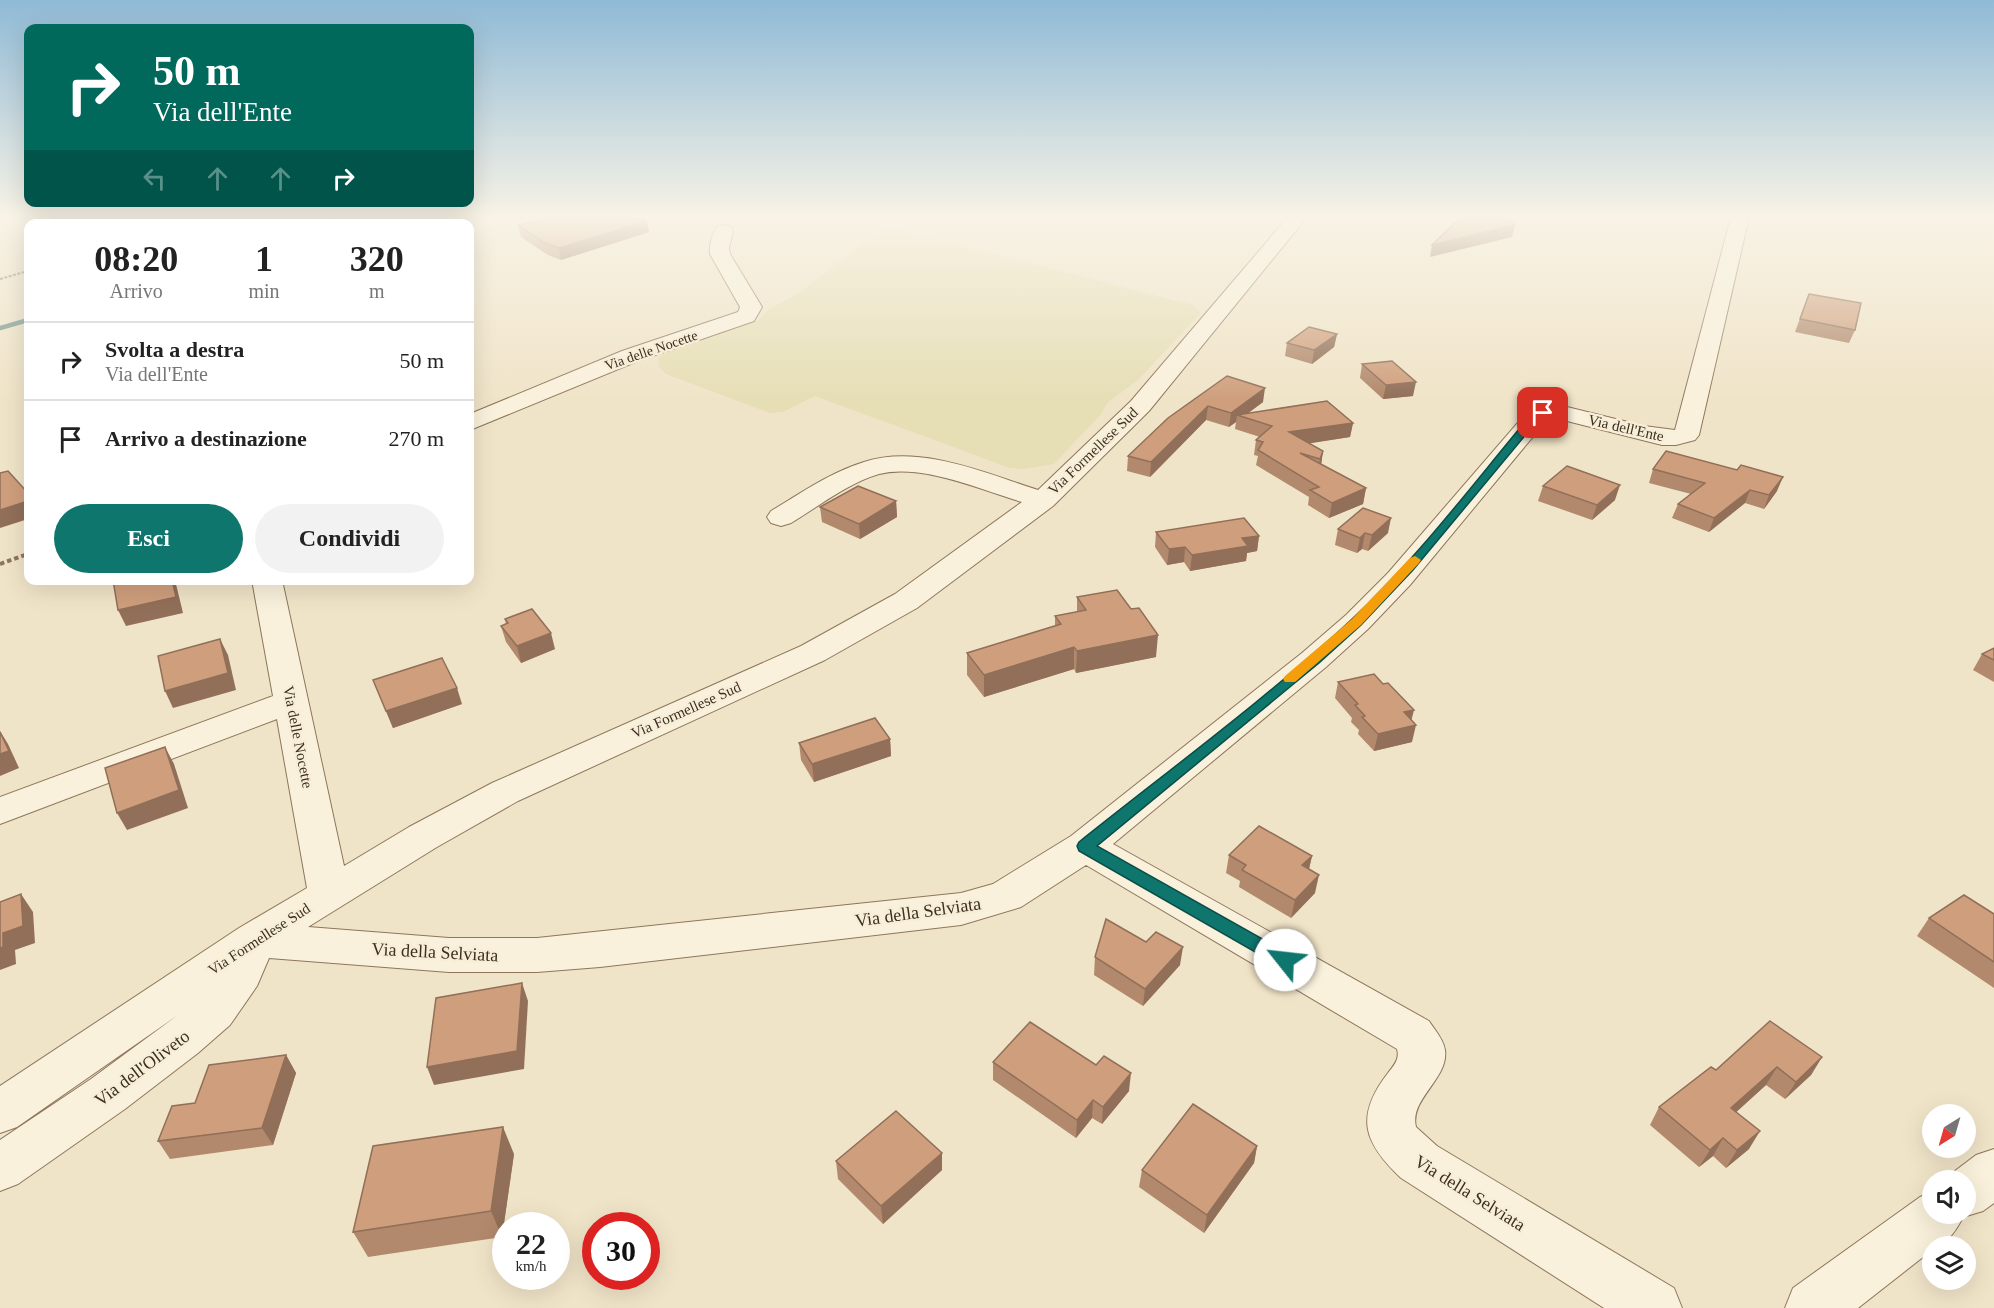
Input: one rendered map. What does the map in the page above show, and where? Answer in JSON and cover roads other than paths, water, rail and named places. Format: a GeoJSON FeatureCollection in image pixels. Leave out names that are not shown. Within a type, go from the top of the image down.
{"type":"FeatureCollection","features":[{"type":"Feature","properties":{"kind":"street","name":"Via delle Nocette"},"geometry":{"type":"LineString","coordinates":[[474,421],[630,356],[746,316],[751,307],[734,278]]}},
{"type":"Feature","properties":{"kind":"street","name":"Via Formellese Sud"},"geometry":{"type":"LineString","coordinates":[[0,1112],[254,940],[423,837],[527,781],[785,667],[846,637],[912,597],[1043,500],[1140,406],[1247,278]]}},
{"type":"Feature","properties":{"kind":"street","name":"Via dell'Ente"},"geometry":{"type":"LineString","coordinates":[[1085,846],[1314,660],[1356,622],[1409,567],[1534,418],[1546,412],[1559,412],[1655,436],[1674,438],[1686,435],[1725,278]]}},
{"type":"Feature","properties":{"kind":"street"},"geometry":{"type":"LineString","coordinates":[[781,517],[845,481],[873,468],[890,464],[924,466],[1043,500]]}},
{"type":"Feature","properties":{"kind":"street","name":"Via delle Nocette"},"geometry":{"type":"LineString","coordinates":[[268,585],[329,894]]}},
{"type":"Feature","properties":{"kind":"street"},"geometry":{"type":"LineString","coordinates":[[0,811],[291,701]]}},
{"type":"Feature","properties":{"kind":"street","name":"Via della Selviata"},"geometry":{"type":"LineString","coordinates":[[254,940],[470,956],[600,950],[980,905],[1015,892],[1085,846],[1413,1035],[1422,1045],[1421,1063],[1389,1115],[1390,1130],[1401,1148],[1419,1162],[1654,1308]]}},
{"type":"Feature","properties":{"kind":"street","name":"Via dell'Oliveto"},"geometry":{"type":"LineString","coordinates":[[0,1168],[108,1094],[182,1040],[214,1012],[242,974],[254,940]]}},
{"type":"Feature","properties":{"kind":"street"},"geometry":{"type":"LineString","coordinates":[[1976,1186],[1994,1172]]}},
{"type":"Feature","properties":{"kind":"street"},"geometry":{"type":"LineString","coordinates":[[1813,1308],[1925,1224]]}},
{"type":"Feature","properties":{"kind":"waterway"},"geometry":{"type":"LineString","coordinates":[[0,328],[24,321]]}}]}
